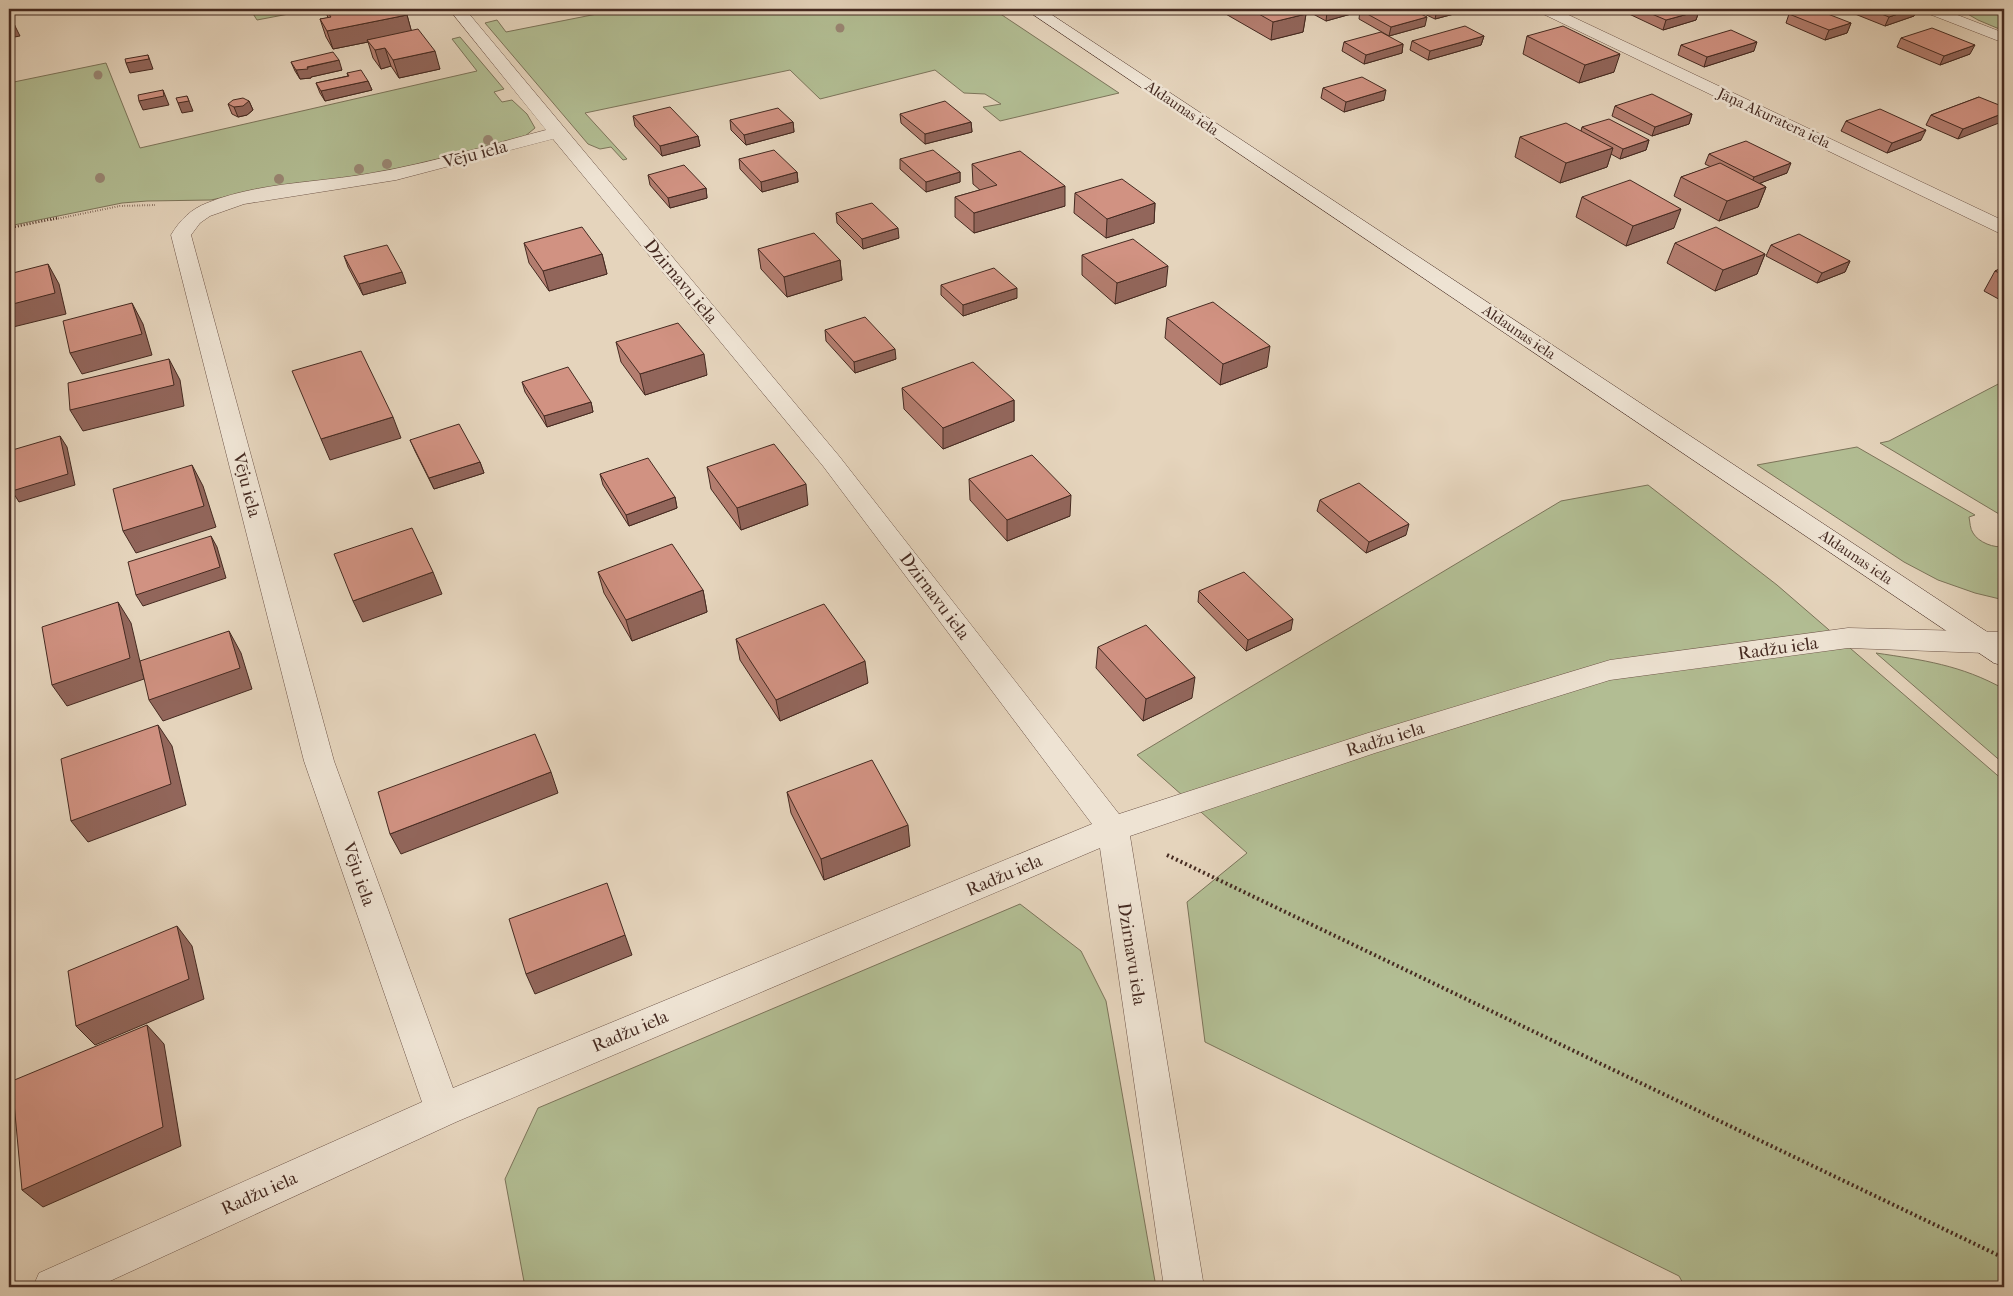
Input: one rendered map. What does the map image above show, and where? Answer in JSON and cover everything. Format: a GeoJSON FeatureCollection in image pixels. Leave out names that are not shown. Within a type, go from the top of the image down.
{"type":"FeatureCollection","features":[{"type":"Feature","properties":{"kind":"street","name":"Dzirnavu iela"},"geometry":{"type":"LineString","coordinates":[[457,9],[831,461],[1113,829],[1184,1287]]}},
{"type":"Feature","properties":{"kind":"street","name":"Aldaunas iela"},"geometry":{"type":"LineString","coordinates":[[1033,9],[1998,647]]}},
{"type":"Feature","properties":{"kind":"street","name":"Jāņa Akuratera iela"},"geometry":{"type":"LineString","coordinates":[[1544,9],[2004,228]]}},
{"type":"Feature","properties":{"kind":"street"},"geometry":{"type":"LineString","coordinates":[[1929,9],[2004,38]]}},
{"type":"Feature","properties":{"kind":"street","name":"Vēju iela"},"geometry":{"type":"LineString","coordinates":[[443,1110],[319,761],[181,235],[188,223],[200,213],[221,204],[412,171],[557,132]]}},
{"type":"Feature","properties":{"kind":"street","name":"Radžu iela"},"geometry":{"type":"LineString","coordinates":[[53,1287],[443,1110],[1113,829],[1368,744],[1610,670],[1848,638],[1998,647]]}},
{"type":"Feature","properties":{"kind":"path"},"geometry":{"type":"LineString","coordinates":[[9,228],[120,206],[166,205],[200,213]]}},
{"type":"Feature","properties":{"kind":"path"},"geometry":{"type":"LineString","coordinates":[[1113,829],[2004,1258]]}},
{"type":"Feature","properties":{"kind":"green space"},"geometry":{"type":"Polygon","coordinates":[[[250,9],[315,9],[257,20],[250,9]]]}},
{"type":"Feature","properties":{"kind":"green space"},"geometry":{"type":"Polygon","coordinates":[[[622,9],[993,9],[1119,93],[1000,121],[983,107],[1001,104],[985,94],[964,93],[935,70],[820,99],[790,70],[585,113],[627,159],[623,160],[611,147],[600,149],[588,144],[485,23],[497,20],[506,32],[622,9]]]}},
{"type":"Feature","properties":{"kind":"green space"},"geometry":{"type":"Polygon","coordinates":[[[1959,9],[2004,9],[2004,31],[1978,20],[1959,9]]]}},
{"type":"Feature","properties":{"kind":"green space"},"geometry":{"type":"Polygon","coordinates":[[[460,37],[504,89],[494,92],[502,102],[512,100],[527,114],[535,128],[524,137],[422,165],[351,178],[211,200],[122,203],[9,226],[9,83],[106,63],[140,148],[477,71],[452,39],[460,37]]]}},
{"type":"Feature","properties":{"kind":"green space"},"geometry":{"type":"Polygon","coordinates":[[[2004,381],[2004,517],[1880,443],[1889,441],[2004,381]]]}},
{"type":"Feature","properties":{"kind":"green space"},"geometry":{"type":"Polygon","coordinates":[[[1857,447],[1975,515],[1969,517],[1971,530],[1975,536],[1992,546],[2004,546],[2004,600],[1975,593],[1938,580],[1904,562],[1757,465],[1857,447]]]}},
{"type":"Feature","properties":{"kind":"green space"},"geometry":{"type":"Polygon","coordinates":[[[1648,485],[1777,585],[2004,781],[2004,1287],[1685,1287],[1679,1276],[1205,1042],[1187,902],[1247,853],[1137,755],[1561,501],[1648,485]]]}},
{"type":"Feature","properties":{"kind":"green space"},"geometry":{"type":"Polygon","coordinates":[[[1876,653],[1926,661],[1957,669],[2004,689],[2004,764],[1876,653]]]}},
{"type":"Feature","properties":{"kind":"green space"},"geometry":{"type":"Polygon","coordinates":[[[1020,904],[1081,951],[1106,1001],[1156,1287],[525,1287],[505,1179],[538,1108],[1020,904]]]}},
{"type":"Feature","properties":{"kind":"building"},"geometry":{"type":"Polygon","coordinates":[[[325,9],[402,9],[407,15],[327,31],[320,19],[331,17],[325,9]]]}},
{"type":"Feature","properties":{"kind":"building"},"geometry":{"type":"Polygon","coordinates":[[[1250,9],[1297,9],[1306,14],[1273,22],[1250,9]]]}},
{"type":"Feature","properties":{"kind":"building"},"geometry":{"type":"Polygon","coordinates":[[[1322,9],[1338,9],[1327,12],[1322,9]]]}},
{"type":"Feature","properties":{"kind":"building"},"geometry":{"type":"Polygon","coordinates":[[[1411,9],[1427,17],[1391,27],[1360,10],[1411,9]]]}},
{"type":"Feature","properties":{"kind":"building"},"geometry":{"type":"Polygon","coordinates":[[[1640,9],[1694,9],[1699,11],[1666,20],[1640,9]]]}},
{"type":"Feature","properties":{"kind":"building"},"geometry":{"type":"Polygon","coordinates":[[[1804,9],[1815,9],[1851,23],[1829,30],[1789,14],[1804,9]]]}},
{"type":"Feature","properties":{"kind":"building"},"geometry":{"type":"Polygon","coordinates":[[[1869,9],[1913,9],[1889,17],[1869,9]]]}},
{"type":"Feature","properties":{"kind":"building"},"geometry":{"type":"Polygon","coordinates":[[[9,16],[15,26],[9,28],[9,16]]]}},
{"type":"Feature","properties":{"kind":"building"},"geometry":{"type":"Polygon","coordinates":[[[1465,26],[1484,36],[1430,51],[1412,41],[1465,26]]]}},
{"type":"Feature","properties":{"kind":"building"},"geometry":{"type":"Polygon","coordinates":[[[1563,26],[1620,54],[1585,65],[1527,36],[1563,26]]]}},
{"type":"Feature","properties":{"kind":"building"},"geometry":{"type":"Polygon","coordinates":[[[1932,28],[1975,45],[1944,56],[1901,38],[1932,28]]]}},
{"type":"Feature","properties":{"kind":"building"},"geometry":{"type":"Polygon","coordinates":[[[418,29],[435,51],[393,60],[385,48],[375,50],[367,40],[418,29]]]}},
{"type":"Feature","properties":{"kind":"building"},"geometry":{"type":"Polygon","coordinates":[[[1731,30],[1757,42],[1707,57],[1681,45],[1731,30]]]}},
{"type":"Feature","properties":{"kind":"building"},"geometry":{"type":"Polygon","coordinates":[[[1381,32],[1403,44],[1366,55],[1344,42],[1381,32]]]}},
{"type":"Feature","properties":{"kind":"building"},"geometry":{"type":"Polygon","coordinates":[[[333,52],[339,60],[307,67],[308,69],[296,70],[291,62],[333,52]]]}},
{"type":"Feature","properties":{"kind":"building"},"geometry":{"type":"Polygon","coordinates":[[[148,55],[149,59],[126,63],[125,59],[148,55]]]}},
{"type":"Feature","properties":{"kind":"building"},"geometry":{"type":"Polygon","coordinates":[[[361,70],[368,81],[321,91],[316,83],[349,76],[347,73],[361,70]]]}},
{"type":"Feature","properties":{"kind":"building"},"geometry":{"type":"Polygon","coordinates":[[[1362,77],[1386,90],[1346,102],[1323,88],[1362,77]]]}},
{"type":"Feature","properties":{"kind":"building"},"geometry":{"type":"Polygon","coordinates":[[[163,90],[164,96],[139,101],[138,95],[163,90]]]}},
{"type":"Feature","properties":{"kind":"building"},"geometry":{"type":"Polygon","coordinates":[[[1652,94],[1692,114],[1655,127],[1615,106],[1652,94]]]}},
{"type":"Feature","properties":{"kind":"building"},"geometry":{"type":"Polygon","coordinates":[[[187,96],[189,101],[178,103],[176,98],[187,96]]]}},
{"type":"Feature","properties":{"kind":"building"},"geometry":{"type":"Polygon","coordinates":[[[1979,97],[2004,107],[2004,113],[1963,129],[1931,115],[1979,97]]]}},
{"type":"Feature","properties":{"kind":"building"},"geometry":{"type":"Polygon","coordinates":[[[243,98],[249,101],[243,106],[234,107],[228,104],[233,100],[243,98]]]}},
{"type":"Feature","properties":{"kind":"building"},"geometry":{"type":"Polygon","coordinates":[[[945,101],[971,122],[925,134],[900,114],[945,101]]]}},
{"type":"Feature","properties":{"kind":"building"},"geometry":{"type":"Polygon","coordinates":[[[670,107],[698,136],[660,146],[633,116],[670,107]]]}},
{"type":"Feature","properties":{"kind":"building"},"geometry":{"type":"Polygon","coordinates":[[[778,108],[793,122],[744,135],[730,120],[778,108]]]}},
{"type":"Feature","properties":{"kind":"building"},"geometry":{"type":"Polygon","coordinates":[[[1880,109],[1926,130],[1892,143],[1846,121],[1880,109]]]}},
{"type":"Feature","properties":{"kind":"building"},"geometry":{"type":"Polygon","coordinates":[[[1609,119],[1649,140],[1623,149],[1582,127],[1609,119]]]}},
{"type":"Feature","properties":{"kind":"building"},"geometry":{"type":"Polygon","coordinates":[[[1566,123],[1613,148],[1566,163],[1520,137],[1566,123]]]}},
{"type":"Feature","properties":{"kind":"building"},"geometry":{"type":"Polygon","coordinates":[[[1746,141],[1791,163],[1754,177],[1709,154],[1746,141]]]}},
{"type":"Feature","properties":{"kind":"building"},"geometry":{"type":"Polygon","coordinates":[[[774,150],[797,172],[761,182],[739,159],[774,150]]]}},
{"type":"Feature","properties":{"kind":"building"},"geometry":{"type":"Polygon","coordinates":[[[933,150],[960,172],[926,182],[900,159],[933,150]]]}},
{"type":"Feature","properties":{"kind":"building"},"geometry":{"type":"Polygon","coordinates":[[[1020,151],[1065,186],[974,213],[955,197],[997,185],[972,164],[1020,151]]]}},
{"type":"Feature","properties":{"kind":"building"},"geometry":{"type":"Polygon","coordinates":[[[1720,163],[1766,187],[1727,201],[1681,177],[1720,163]]]}},
{"type":"Feature","properties":{"kind":"building"},"geometry":{"type":"Polygon","coordinates":[[[684,165],[706,188],[668,198],[648,175],[684,165]]]}},
{"type":"Feature","properties":{"kind":"building"},"geometry":{"type":"Polygon","coordinates":[[[1122,179],[1155,203],[1107,219],[1075,193],[1122,179]]]}},
{"type":"Feature","properties":{"kind":"building"},"geometry":{"type":"Polygon","coordinates":[[[1630,180],[1681,209],[1633,226],[1582,197],[1630,180]]]}},
{"type":"Feature","properties":{"kind":"building"},"geometry":{"type":"Polygon","coordinates":[[[872,203],[898,228],[862,239],[836,213],[872,203]]]}},
{"type":"Feature","properties":{"kind":"building"},"geometry":{"type":"Polygon","coordinates":[[[582,227],[602,254],[543,271],[524,243],[582,227]]]}},
{"type":"Feature","properties":{"kind":"building"},"geometry":{"type":"Polygon","coordinates":[[[1716,227],[1765,254],[1723,270],[1675,243],[1716,227]]]}},
{"type":"Feature","properties":{"kind":"building"},"geometry":{"type":"Polygon","coordinates":[[[814,233],[840,260],[784,277],[758,249],[814,233]]]}},
{"type":"Feature","properties":{"kind":"building"},"geometry":{"type":"Polygon","coordinates":[[[1799,234],[1850,261],[1822,273],[1771,245],[1799,234]]]}},
{"type":"Feature","properties":{"kind":"building"},"geometry":{"type":"Polygon","coordinates":[[[1133,239],[1168,266],[1117,283],[1082,255],[1133,239]]]}},
{"type":"Feature","properties":{"kind":"building"},"geometry":{"type":"Polygon","coordinates":[[[387,245],[402,272],[359,284],[344,256],[387,245]]]}},
{"type":"Feature","properties":{"kind":"building"},"geometry":{"type":"Polygon","coordinates":[[[48,264],[55,293],[9,305],[9,274],[48,264]]]}},
{"type":"Feature","properties":{"kind":"building"},"geometry":{"type":"Polygon","coordinates":[[[2004,267],[2004,275],[1995,271],[2004,267]]]}},
{"type":"Feature","properties":{"kind":"building"},"geometry":{"type":"Polygon","coordinates":[[[994,268],[1017,288],[963,305],[941,285],[994,268]]]}},
{"type":"Feature","properties":{"kind":"building"},"geometry":{"type":"Polygon","coordinates":[[[1213,302],[1270,346],[1223,364],[1167,318],[1213,302]]]}},
{"type":"Feature","properties":{"kind":"building"},"geometry":{"type":"Polygon","coordinates":[[[132,303],[142,334],[70,353],[63,321],[132,303]]]}},
{"type":"Feature","properties":{"kind":"building"},"geometry":{"type":"Polygon","coordinates":[[[865,317],[895,349],[854,362],[825,330],[865,317]]]}},
{"type":"Feature","properties":{"kind":"building"},"geometry":{"type":"Polygon","coordinates":[[[678,323],[704,354],[640,374],[616,342],[678,323]]]}},
{"type":"Feature","properties":{"kind":"building"},"geometry":{"type":"Polygon","coordinates":[[[361,351],[393,417],[321,439],[292,371],[361,351]]]}},
{"type":"Feature","properties":{"kind":"building"},"geometry":{"type":"Polygon","coordinates":[[[169,359],[174,385],[70,410],[68,383],[169,359]]]}},
{"type":"Feature","properties":{"kind":"building"},"geometry":{"type":"Polygon","coordinates":[[[973,362],[1014,400],[943,428],[902,388],[973,362]]]}},
{"type":"Feature","properties":{"kind":"building"},"geometry":{"type":"Polygon","coordinates":[[[568,367],[591,402],[544,416],[522,382],[568,367]]]}},
{"type":"Feature","properties":{"kind":"building"},"geometry":{"type":"Polygon","coordinates":[[[459,424],[480,462],[429,478],[410,440],[459,424]]]}},
{"type":"Feature","properties":{"kind":"building"},"geometry":{"type":"Polygon","coordinates":[[[60,436],[68,474],[12,491],[9,451],[60,436]]]}},
{"type":"Feature","properties":{"kind":"building"},"geometry":{"type":"Polygon","coordinates":[[[774,444],[806,484],[737,508],[707,467],[774,444]]]}},
{"type":"Feature","properties":{"kind":"building"},"geometry":{"type":"Polygon","coordinates":[[[1032,455],[1071,495],[1007,520],[969,479],[1032,455]]]}},
{"type":"Feature","properties":{"kind":"building"},"geometry":{"type":"Polygon","coordinates":[[[648,458],[675,497],[626,515],[600,474],[648,458]]]}},
{"type":"Feature","properties":{"kind":"building"},"geometry":{"type":"Polygon","coordinates":[[[192,465],[204,506],[123,531],[113,489],[192,465]]]}},
{"type":"Feature","properties":{"kind":"building"},"geometry":{"type":"Polygon","coordinates":[[[1359,483],[1409,524],[1369,542],[1320,500],[1359,483]]]}},
{"type":"Feature","properties":{"kind":"building"},"geometry":{"type":"Polygon","coordinates":[[[412,528],[433,572],[353,601],[334,554],[412,528]]]}},
{"type":"Feature","properties":{"kind":"building"},"geometry":{"type":"Polygon","coordinates":[[[211,536],[220,567],[136,595],[128,562],[211,536]]]}},
{"type":"Feature","properties":{"kind":"building"},"geometry":{"type":"Polygon","coordinates":[[[672,544],[703,590],[626,620],[598,572],[672,544]]]}},
{"type":"Feature","properties":{"kind":"building"},"geometry":{"type":"Polygon","coordinates":[[[1244,572],[1293,619],[1248,640],[1199,591],[1244,572]]]}},
{"type":"Feature","properties":{"kind":"building"},"geometry":{"type":"Polygon","coordinates":[[[118,602],[130,658],[52,685],[42,627],[118,602]]]}},
{"type":"Feature","properties":{"kind":"building"},"geometry":{"type":"Polygon","coordinates":[[[824,604],[865,661],[776,700],[736,639],[824,604]]]}},
{"type":"Feature","properties":{"kind":"building"},"geometry":{"type":"Polygon","coordinates":[[[1146,625],[1195,677],[1146,699],[1098,647],[1146,625]]]}},
{"type":"Feature","properties":{"kind":"building"},"geometry":{"type":"Polygon","coordinates":[[[229,631],[240,668],[149,700],[140,661],[229,631]]]}},
{"type":"Feature","properties":{"kind":"building"},"geometry":{"type":"Polygon","coordinates":[[[158,725],[171,784],[71,821],[61,759],[158,725]]]}},
{"type":"Feature","properties":{"kind":"building"},"geometry":{"type":"Polygon","coordinates":[[[535,734],[551,772],[390,834],[378,792],[535,734]]]}},
{"type":"Feature","properties":{"kind":"building"},"geometry":{"type":"Polygon","coordinates":[[[872,760],[908,825],[821,859],[787,792],[872,760]]]}},
{"type":"Feature","properties":{"kind":"building"},"geometry":{"type":"Polygon","coordinates":[[[607,883],[625,935],[526,974],[509,919],[607,883]]]}},
{"type":"Feature","properties":{"kind":"building"},"geometry":{"type":"Polygon","coordinates":[[[177,926],[189,979],[76,1026],[68,971],[177,926]]]}},
{"type":"Feature","properties":{"kind":"building"},"geometry":{"type":"Polygon","coordinates":[[[147,1025],[163,1127],[22,1190],[12,1081],[147,1025]]]}}]}
